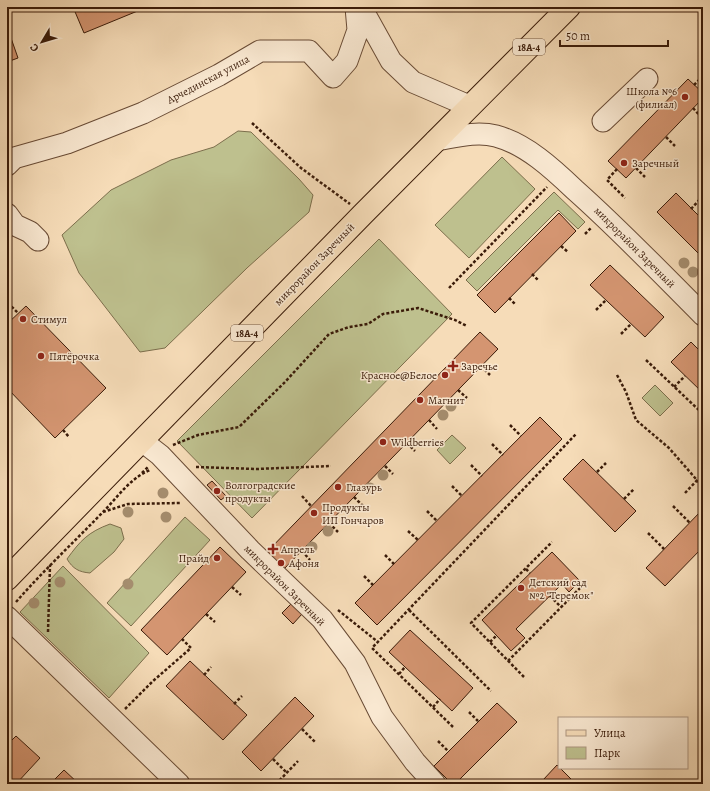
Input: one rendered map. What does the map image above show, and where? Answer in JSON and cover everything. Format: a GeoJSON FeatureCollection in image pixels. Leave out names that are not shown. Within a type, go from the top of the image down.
{"type":"FeatureCollection","features":[{"type":"Feature","properties":{"kind":"main road","name":"микрорайон Заречный"},"geometry":{"type":"LineString","coordinates":[[7,579],[362,214],[568,7]]}},
{"type":"Feature","properties":{"kind":"street","name":"Арчединская улица"},"geometry":{"type":"LineString","coordinates":[[7,165],[14,158],[67,143],[143,113],[219,75],[260,51],[309,51],[333,77],[347,60],[358,30],[356,7]]}},
{"type":"Feature","properties":{"kind":"street"},"geometry":{"type":"LineString","coordinates":[[361,7],[391,61],[413,82],[469,106]]}},
{"type":"Feature","properties":{"kind":"street"},"geometry":{"type":"LineString","coordinates":[[603,121],[647,79]]}},
{"type":"Feature","properties":{"kind":"street","name":"микрорайон Заречный"},"geometry":{"type":"LineString","coordinates":[[436,140],[466,135],[495,136],[516,143],[558,175],[606,218],[703,315]]}},
{"type":"Feature","properties":{"kind":"street"},"geometry":{"type":"LineString","coordinates":[[10,223],[30,232],[38,240]]}},
{"type":"Feature","properties":{"kind":"street","name":"микрорайон Заречный"},"geometry":{"type":"LineString","coordinates":[[142,441],[166,461],[250,550],[322,619],[354,663],[382,717],[415,762],[435,784]]}},
{"type":"Feature","properties":{"kind":"street"},"geometry":{"type":"LineString","coordinates":[[9,612],[47,656],[179,784]]}},
{"type":"Feature","properties":{"kind":"path"},"geometry":{"type":"LineString","coordinates":[[694,85],[703,76]]}},
{"type":"Feature","properties":{"kind":"path"},"geometry":{"type":"LineString","coordinates":[[693,108],[702,118]]}},
{"type":"Feature","properties":{"kind":"path"},"geometry":{"type":"LineString","coordinates":[[252,123],[301,168],[362,214]]}},
{"type":"Feature","properties":{"kind":"path"},"geometry":{"type":"LineString","coordinates":[[666,137],[675,146]]}},
{"type":"Feature","properties":{"kind":"path"},"geometry":{"type":"LineString","coordinates":[[636,168],[645,177]]}},
{"type":"Feature","properties":{"kind":"path"},"geometry":{"type":"LineString","coordinates":[[617,169],[607,180],[625,198]]}},
{"type":"Feature","properties":{"kind":"path"},"geometry":{"type":"LineString","coordinates":[[449,288],[558,175]]}},
{"type":"Feature","properties":{"kind":"path"},"geometry":{"type":"LineString","coordinates":[[691,208],[701,198]]}},
{"type":"Feature","properties":{"kind":"path"},"geometry":{"type":"LineString","coordinates":[[562,246],[568,252]]}},
{"type":"Feature","properties":{"kind":"path"},"geometry":{"type":"LineString","coordinates":[[532,274],[539,281]]}},
{"type":"Feature","properties":{"kind":"path"},"geometry":{"type":"LineString","coordinates":[[509,298],[516,305]]}},
{"type":"Feature","properties":{"kind":"path"},"geometry":{"type":"LineString","coordinates":[[596,310],[606,300]]}},
{"type":"Feature","properties":{"kind":"path"},"geometry":{"type":"LineString","coordinates":[[8,303],[18,313]]}},
{"type":"Feature","properties":{"kind":"path"},"geometry":{"type":"LineString","coordinates":[[9,612],[50,564],[142,473],[166,461],[176,443],[198,435],[240,427],[285,382],[329,334],[348,327],[368,324],[384,314],[418,308],[455,320],[467,326]]}},
{"type":"Feature","properties":{"kind":"path"},"geometry":{"type":"LineString","coordinates":[[621,334],[631,324]]}},
{"type":"Feature","properties":{"kind":"path"},"geometry":{"type":"LineString","coordinates":[[646,360],[703,414]]}},
{"type":"Feature","properties":{"kind":"path"},"geometry":{"type":"LineString","coordinates":[[481,366],[490,374]]}},
{"type":"Feature","properties":{"kind":"path"},"geometry":{"type":"LineString","coordinates":[[617,375],[626,392],[636,420],[669,448],[703,487]]}},
{"type":"Feature","properties":{"kind":"path"},"geometry":{"type":"LineString","coordinates":[[674,387],[685,376]]}},
{"type":"Feature","properties":{"kind":"path"},"geometry":{"type":"LineString","coordinates":[[458,390],[467,398]]}},
{"type":"Feature","properties":{"kind":"path"},"geometry":{"type":"LineString","coordinates":[[698,410],[703,405]]}},
{"type":"Feature","properties":{"kind":"path"},"geometry":{"type":"LineString","coordinates":[[429,420],[438,429]]}},
{"type":"Feature","properties":{"kind":"path"},"geometry":{"type":"LineString","coordinates":[[510,425],[522,436]]}},
{"type":"Feature","properties":{"kind":"path"},"geometry":{"type":"LineString","coordinates":[[63,430],[69,436]]}},
{"type":"Feature","properties":{"kind":"path"},"geometry":{"type":"LineString","coordinates":[[453,727],[372,648],[576,434]]}},
{"type":"Feature","properties":{"kind":"path"},"geometry":{"type":"LineString","coordinates":[[407,443],[415,452]]}},
{"type":"Feature","properties":{"kind":"path"},"geometry":{"type":"LineString","coordinates":[[492,444],[503,454]]}},
{"type":"Feature","properties":{"kind":"path"},"geometry":{"type":"LineString","coordinates":[[166,461],[256,469],[332,466]]}},
{"type":"Feature","properties":{"kind":"path"},"geometry":{"type":"LineString","coordinates":[[597,472],[606,462]]}},
{"type":"Feature","properties":{"kind":"path"},"geometry":{"type":"LineString","coordinates":[[472,465],[482,476]]}},
{"type":"Feature","properties":{"kind":"path"},"geometry":{"type":"LineString","coordinates":[[385,466],[393,474]]}},
{"type":"Feature","properties":{"kind":"path"},"geometry":{"type":"LineString","coordinates":[[685,493],[703,474]]}},
{"type":"Feature","properties":{"kind":"path"},"geometry":{"type":"LineString","coordinates":[[452,486],[462,496]]}},
{"type":"Feature","properties":{"kind":"path"},"geometry":{"type":"LineString","coordinates":[[624,499],[634,489]]}},
{"type":"Feature","properties":{"kind":"path"},"geometry":{"type":"LineString","coordinates":[[302,496],[311,506]]}},
{"type":"Feature","properties":{"kind":"path"},"geometry":{"type":"LineString","coordinates":[[354,497],[363,506]]}},
{"type":"Feature","properties":{"kind":"path"},"geometry":{"type":"LineString","coordinates":[[102,513],[128,504],[178,502],[186,505]]}},
{"type":"Feature","properties":{"kind":"path"},"geometry":{"type":"LineString","coordinates":[[673,506],[690,523]]}},
{"type":"Feature","properties":{"kind":"path"},"geometry":{"type":"LineString","coordinates":[[427,511],[437,521]]}},
{"type":"Feature","properties":{"kind":"path"},"geometry":{"type":"LineString","coordinates":[[329,523],[338,532]]}},
{"type":"Feature","properties":{"kind":"path"},"geometry":{"type":"LineString","coordinates":[[408,531],[418,540]]}},
{"type":"Feature","properties":{"kind":"path"},"geometry":{"type":"LineString","coordinates":[[648,533],[664,549]]}},
{"type":"Feature","properties":{"kind":"path"},"geometry":{"type":"LineString","coordinates":[[524,678],[471,623],[552,542]]}},
{"type":"Feature","properties":{"kind":"path"},"geometry":{"type":"LineString","coordinates":[[302,551],[310,560]]}},
{"type":"Feature","properties":{"kind":"path"},"geometry":{"type":"LineString","coordinates":[[385,555],[394,564]]}},
{"type":"Feature","properties":{"kind":"path"},"geometry":{"type":"LineString","coordinates":[[47,656],[50,564]]}},
{"type":"Feature","properties":{"kind":"path"},"geometry":{"type":"LineString","coordinates":[[526,569],[530,573]]}},
{"type":"Feature","properties":{"kind":"path"},"geometry":{"type":"LineString","coordinates":[[364,576],[373,585]]}},
{"type":"Feature","properties":{"kind":"path"},"geometry":{"type":"LineString","coordinates":[[508,661],[584,584]]}},
{"type":"Feature","properties":{"kind":"path"},"geometry":{"type":"LineString","coordinates":[[232,587],[241,595]]}},
{"type":"Feature","properties":{"kind":"path"},"geometry":{"type":"LineString","coordinates":[[550,596],[561,607]]}},
{"type":"Feature","properties":{"kind":"path"},"geometry":{"type":"LineString","coordinates":[[409,610],[491,691]]}},
{"type":"Feature","properties":{"kind":"path"},"geometry":{"type":"LineString","coordinates":[[206,614],[215,622]]}},
{"type":"Feature","properties":{"kind":"path"},"geometry":{"type":"LineString","coordinates":[[490,642],[496,636]]}},
{"type":"Feature","properties":{"kind":"path"},"geometry":{"type":"LineString","coordinates":[[114,721],[153,681],[191,648],[182,639]]}},
{"type":"Feature","properties":{"kind":"path"},"geometry":{"type":"LineString","coordinates":[[204,675],[211,667]]}},
{"type":"Feature","properties":{"kind":"path"},"geometry":{"type":"LineString","coordinates":[[399,674],[405,667]]}},
{"type":"Feature","properties":{"kind":"path"},"geometry":{"type":"LineString","coordinates":[[234,704],[242,696]]}},
{"type":"Feature","properties":{"kind":"path"},"geometry":{"type":"LineString","coordinates":[[432,707],[440,699]]}},
{"type":"Feature","properties":{"kind":"path"},"geometry":{"type":"LineString","coordinates":[[469,712],[478,721]]}},
{"type":"Feature","properties":{"kind":"path"},"geometry":{"type":"LineString","coordinates":[[302,729],[316,743]]}},
{"type":"Feature","properties":{"kind":"path"},"geometry":{"type":"LineString","coordinates":[[438,741],[448,752]]}},
{"type":"Feature","properties":{"kind":"path"},"geometry":{"type":"LineString","coordinates":[[273,759],[287,773]]}},
{"type":"Feature","properties":{"kind":"path"},"geometry":{"type":"LineString","coordinates":[[276,784],[298,762]]}},
{"type":"Feature","properties":{"kind":"green space"},"geometry":{"type":"Polygon","coordinates":[[[238,131],[251,132],[299,179],[313,195],[309,212],[247,268],[165,348],[140,352],[79,273],[62,235],[111,190],[171,160],[214,147],[238,131]]]}},
{"type":"Feature","properties":{"kind":"green space"},"geometry":{"type":"Polygon","coordinates":[[[502,157],[535,189],[469,258],[435,225],[502,157]]]}},
{"type":"Feature","properties":{"kind":"green space"},"geometry":{"type":"Polygon","coordinates":[[[554,192],[585,222],[578,229],[558,210],[477,291],[466,280],[554,192]]]}},
{"type":"Feature","properties":{"kind":"green space"},"geometry":{"type":"Polygon","coordinates":[[[379,239],[452,314],[252,518],[177,441],[379,239]]]}},
{"type":"Feature","properties":{"kind":"green space"},"geometry":{"type":"Polygon","coordinates":[[[655,385],[673,403],[660,416],[642,398],[655,385]]]}},
{"type":"Feature","properties":{"kind":"green space"},"geometry":{"type":"Polygon","coordinates":[[[452,435],[466,448],[450,464],[437,450],[452,435]]]}},
{"type":"Feature","properties":{"kind":"green space"},"geometry":{"type":"Polygon","coordinates":[[[185,517],[210,540],[131,626],[107,603],[185,517]]]}},
{"type":"Feature","properties":{"kind":"green space"},"geometry":{"type":"Polygon","coordinates":[[[110,524],[121,528],[124,539],[114,552],[90,573],[79,571],[74,568],[67,559],[76,547],[90,534],[110,524]]]}},
{"type":"Feature","properties":{"kind":"green space"},"geometry":{"type":"Polygon","coordinates":[[[63,566],[149,653],[109,698],[20,612],[63,566]]]}},
{"type":"Feature","properties":{"kind":"building"},"geometry":{"type":"Polygon","coordinates":[[[73,7],[139,7],[140,10],[84,33],[73,7]]]}},
{"type":"Feature","properties":{"kind":"building"},"geometry":{"type":"Polygon","coordinates":[[[11,38],[18,58],[7,62],[7,40],[11,38]]]}},
{"type":"Feature","properties":{"kind":"building"},"geometry":{"type":"Polygon","coordinates":[[[688,79],[703,93],[703,98],[626,178],[608,161],[688,79]]]}},
{"type":"Feature","properties":{"kind":"building"},"geometry":{"type":"Polygon","coordinates":[[[676,193],[703,220],[703,258],[657,212],[676,193]]]}},
{"type":"Feature","properties":{"kind":"building"},"geometry":{"type":"Polygon","coordinates":[[[559,213],[576,231],[495,313],[477,295],[559,213]]]}},
{"type":"Feature","properties":{"kind":"building"},"geometry":{"type":"Polygon","coordinates":[[[610,265],[664,317],[645,337],[590,285],[610,265]]]}},
{"type":"Feature","properties":{"kind":"building","name":"Пятёрочка"},"geometry":{"type":"Polygon","coordinates":[[[26,306],[106,388],[55,438],[7,388],[7,324],[26,306]]]}},
{"type":"Feature","properties":{"kind":"building"},"geometry":{"type":"Polygon","coordinates":[[[480,332],[498,349],[283,570],[266,553],[480,332]]]}},
{"type":"Feature","properties":{"kind":"building"},"geometry":{"type":"Polygon","coordinates":[[[691,342],[703,354],[703,393],[671,362],[691,342]]]}},
{"type":"Feature","properties":{"kind":"building"},"geometry":{"type":"Polygon","coordinates":[[[540,417],[562,439],[377,625],[355,603],[540,417]]]}},
{"type":"Feature","properties":{"kind":"building"},"geometry":{"type":"Polygon","coordinates":[[[583,459],[636,511],[615,532],[563,479],[583,459]]]}},
{"type":"Feature","properties":{"kind":"building","name":"Волгоградские продукты"},"geometry":{"type":"Polygon","coordinates":[[[212,481],[226,496],[221,500],[207,485],[212,481]]]}},
{"type":"Feature","properties":{"kind":"building"},"geometry":{"type":"Polygon","coordinates":[[[701,511],[703,514],[703,547],[665,586],[646,568],[701,511]]]}},
{"type":"Feature","properties":{"kind":"building"},"geometry":{"type":"Polygon","coordinates":[[[220,547],[246,572],[167,655],[141,630],[220,547]]]}},
{"type":"Feature","properties":{"kind":"building"},"geometry":{"type":"Polygon","coordinates":[[[552,552],[580,581],[569,592],[562,584],[516,629],[525,638],[511,651],[482,620],[552,552]]]}},
{"type":"Feature","properties":{"kind":"building"},"geometry":{"type":"Polygon","coordinates":[[[291,604],[302,614],[293,624],[282,613],[291,604]]]}},
{"type":"Feature","properties":{"kind":"building"},"geometry":{"type":"Polygon","coordinates":[[[410,630],[473,688],[452,711],[389,652],[410,630]]]}},
{"type":"Feature","properties":{"kind":"building"},"geometry":{"type":"Polygon","coordinates":[[[190,661],[247,715],[223,740],[166,686],[190,661]]]}},
{"type":"Feature","properties":{"kind":"building"},"geometry":{"type":"Polygon","coordinates":[[[295,697],[314,716],[261,771],[242,752],[295,697]]]}},
{"type":"Feature","properties":{"kind":"building"},"geometry":{"type":"Polygon","coordinates":[[[497,703],[517,722],[455,784],[452,784],[434,766],[497,703]]]}},
{"type":"Feature","properties":{"kind":"building"},"geometry":{"type":"Polygon","coordinates":[[[16,736],[40,758],[16,784],[7,784],[7,745],[16,736]]]}},
{"type":"Feature","properties":{"kind":"building"},"geometry":{"type":"Polygon","coordinates":[[[557,765],[558,769],[561,769],[576,784],[538,784],[557,765]]]}},
{"type":"Feature","properties":{"kind":"building"},"geometry":{"type":"Polygon","coordinates":[[[64,770],[79,784],[50,784],[64,770]]]}},
{"type":"Feature","properties":{"kind":"place","name":"Школа №6 (филиал)"},"geometry":{"type":"Point","coordinates":[685,97]}},
{"type":"Feature","properties":{"kind":"place","name":"Заречный"},"geometry":{"type":"Point","coordinates":[624,163]}},
{"type":"Feature","properties":{"kind":"place","name":"Стимул"},"geometry":{"type":"Point","coordinates":[23,319]}},
{"type":"Feature","properties":{"kind":"place","name":"Пятёрочка"},"geometry":{"type":"Point","coordinates":[41,356]}},
{"type":"Feature","properties":{"kind":"place","name":"Заречье"},"geometry":{"type":"Point","coordinates":[453,366]}},
{"type":"Feature","properties":{"kind":"place","name":"Красное@Белое"},"geometry":{"type":"Point","coordinates":[445,375]}},
{"type":"Feature","properties":{"kind":"place","name":"Магнит"},"geometry":{"type":"Point","coordinates":[420,400]}},
{"type":"Feature","properties":{"kind":"place","name":"Wildberries"},"geometry":{"type":"Point","coordinates":[383,442]}},
{"type":"Feature","properties":{"kind":"place","name":"Глазурь"},"geometry":{"type":"Point","coordinates":[338,487]}},
{"type":"Feature","properties":{"kind":"place","name":"Волгоградские продукты"},"geometry":{"type":"Point","coordinates":[217,491]}},
{"type":"Feature","properties":{"kind":"place","name":"Продукты ИП Гончаров"},"geometry":{"type":"Point","coordinates":[314,513]}},
{"type":"Feature","properties":{"kind":"place","name":"Апрель"},"geometry":{"type":"Point","coordinates":[273,549]}},
{"type":"Feature","properties":{"kind":"place","name":"Прайд"},"geometry":{"type":"Point","coordinates":[217,558]}},
{"type":"Feature","properties":{"kind":"place","name":"Афоня"},"geometry":{"type":"Point","coordinates":[281,563]}},
{"type":"Feature","properties":{"kind":"place","name":"Детский сад №2 \"Теремок\""},"geometry":{"type":"Point","coordinates":[521,588]}}]}
